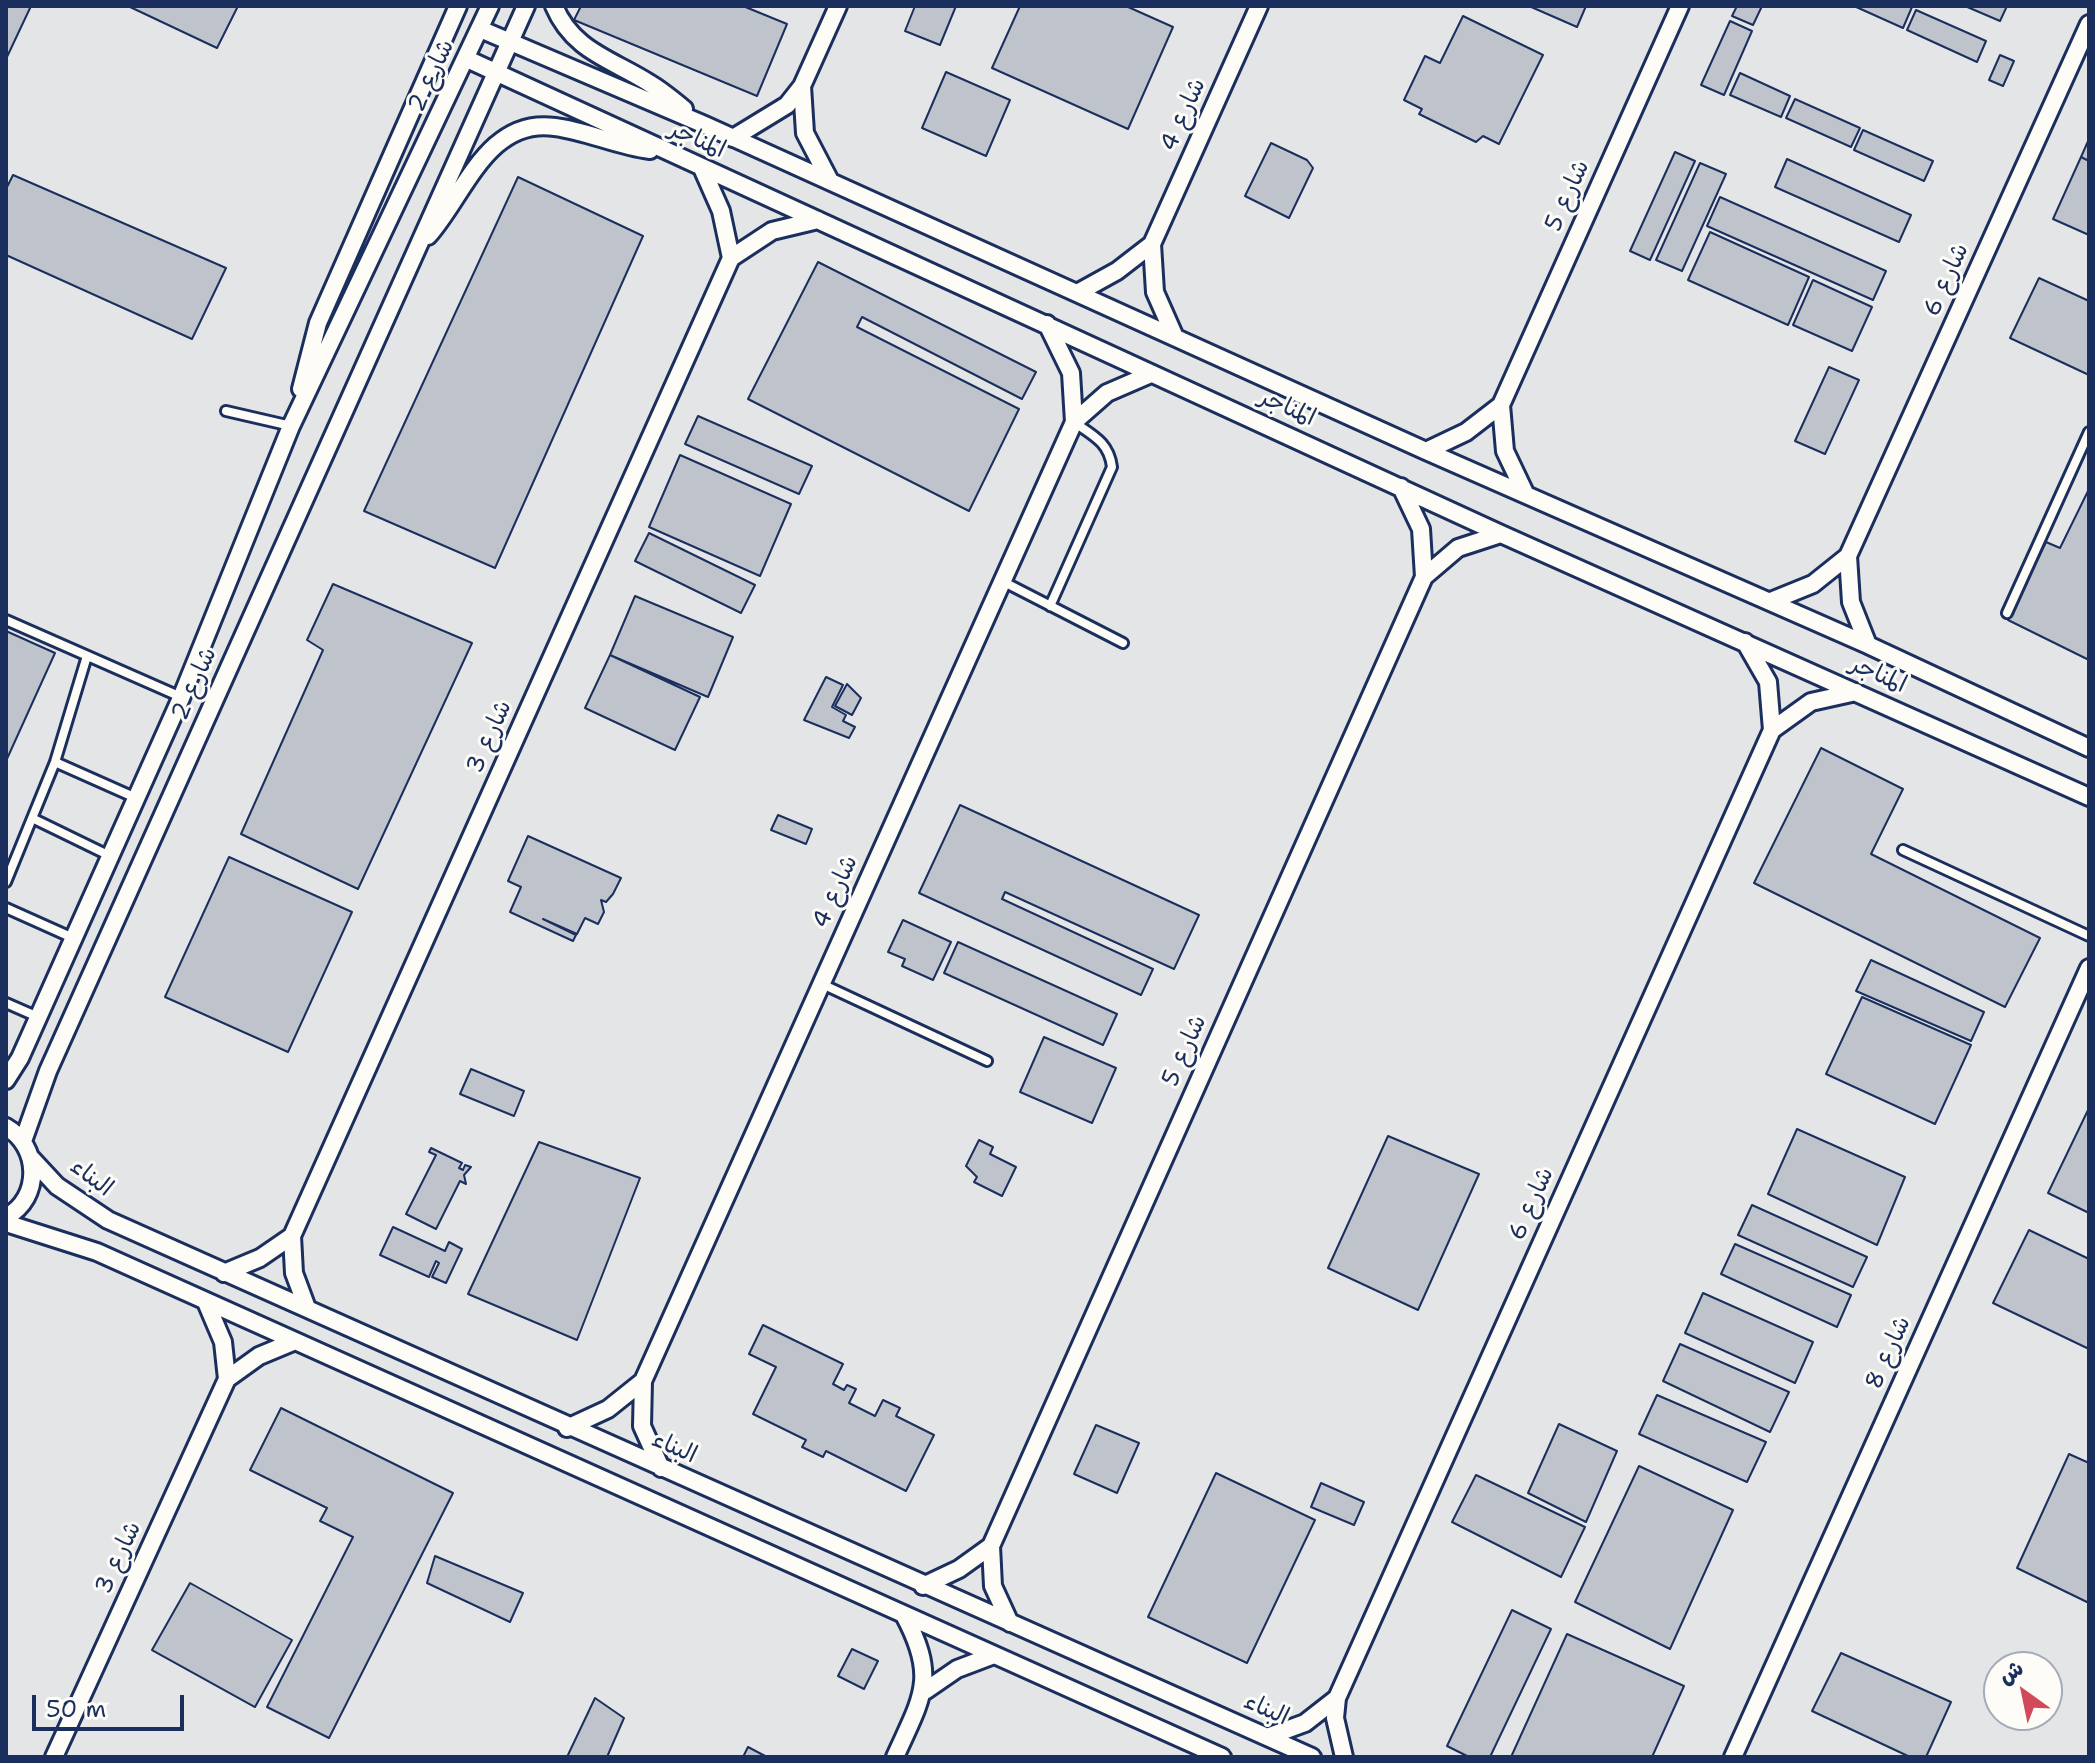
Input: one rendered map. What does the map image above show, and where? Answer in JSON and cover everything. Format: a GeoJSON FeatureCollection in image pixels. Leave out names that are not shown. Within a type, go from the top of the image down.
{"type":"FeatureCollection","features":[{"type":"Feature","properties":{"kind":"street","name":"شارع 2"},"geometry":{"type":"LineString","coordinates":[[291,426],[318,323],[458,6]]}},
{"type":"Feature","properties":{"kind":"street","name":"شارع 2"},"geometry":{"type":"LineString","coordinates":[[6,1080],[38,1017],[181,698],[291,426],[490,6]]}},
{"type":"Feature","properties":{"kind":"street","name":"شارع 2"},"geometry":{"type":"LineString","coordinates":[[23,1141],[48,1071],[526,6]]}},
{"type":"Feature","properties":{"kind":"street","name":"المناجر"},"geometry":{"type":"LineString","coordinates":[[554,6],[562,25],[575,40],[596,56],[649,83],[705,125]]}},
{"type":"Feature","properties":{"kind":"street"},"geometry":{"type":"LineString","coordinates":[[733,138],[775,115],[802,86],[838,6]]}},
{"type":"Feature","properties":{"kind":"street","name":"شارع 4"},"geometry":{"type":"LineString","coordinates":[[1174,335],[1155,292],[1152,244],[1259,6]]}},
{"type":"Feature","properties":{"kind":"street","name":"شارع 5"},"geometry":{"type":"LineString","coordinates":[[1426,451],[1466,432],[1501,405],[1680,6]]}},
{"type":"Feature","properties":{"kind":"street","name":"شارع 6"},"geometry":{"type":"LineString","coordinates":[[1771,601],[1813,584],[1848,556],[2089,24]]}},
{"type":"Feature","properties":{"kind":"street","name":"المناجر"},"geometry":{"type":"LineString","coordinates":[[480,29],[705,125],[1426,451],[1771,601],[2089,748]]}},
{"type":"Feature","properties":{"kind":"street","name":"المناجر"},"geometry":{"type":"LineString","coordinates":[[467,59],[1501,534],[1744,640],[2089,797]]}},
{"type":"Feature","properties":{"kind":"street"},"geometry":{"type":"LineString","coordinates":[[802,86],[805,133],[830,181]]}},
{"type":"Feature","properties":{"kind":"street","name":"شارع 2"},"geometry":{"type":"LineString","coordinates":[[416,249],[437,226],[487,153],[516,131],[551,126],[618,146],[667,153]]}},
{"type":"Feature","properties":{"kind":"street"},"geometry":{"type":"LineString","coordinates":[[702,168],[721,211],[731,258],[772,231],[820,220]]}},
{"type":"Feature","properties":{"kind":"street","name":"شارع 4"},"geometry":{"type":"LineString","coordinates":[[1079,292],[1117,271],[1152,244]]}},
{"type":"Feature","properties":{"kind":"street","name":"شارع 3"},"geometry":{"type":"LineString","coordinates":[[307,1308],[294,1273],[292,1236],[731,258]]}},
{"type":"Feature","properties":{"kind":"street","name":"شارع 4"},"geometry":{"type":"LineString","coordinates":[[1047,324],[1071,373],[1074,422]]}},
{"type":"Feature","properties":{"kind":"street","name":"شارع 4"},"geometry":{"type":"LineString","coordinates":[[661,1468],[642,1426],[643,1381],[1074,422],[1107,393],[1151,374]]}},
{"type":"Feature","properties":{"kind":"street","name":"شارع 5"},"geometry":{"type":"LineString","coordinates":[[1501,405],[1505,451],[1525,493]]}},
{"type":"Feature","properties":{"kind":"street","name":"شارع 5"},"geometry":{"type":"LineString","coordinates":[[1401,486],[1421,529],[1424,577]]}},
{"type":"Feature","properties":{"kind":"street","name":"شارع 5"},"geometry":{"type":"LineString","coordinates":[[1010,1623],[993,1586],[991,1546],[1424,577],[1458,548],[1501,534]]}},
{"type":"Feature","properties":{"kind":"street","name":"شارع 6"},"geometry":{"type":"LineString","coordinates":[[1848,556],[1851,602],[1868,645]]}},
{"type":"Feature","properties":{"kind":"street","name":"شارع 6"},"geometry":{"type":"LineString","coordinates":[[1344,1757],[1335,1718],[1337,1698],[1772,730],[1768,682],[1744,640]]}},
{"type":"Feature","properties":{"kind":"street"},"geometry":{"type":"LineString","coordinates":[[1772,730],[1811,702],[1858,692]]}},
{"type":"Feature","properties":{"kind":"street","name":"شارع 8"},"geometry":{"type":"LineString","coordinates":[[1733,1757],[2089,968]]}},
{"type":"Feature","properties":{"kind":"street"},"geometry":{"type":"LineString","coordinates":[[6,1127],[23,1141],[31,1158],[31,1189],[23,1202],[6,1217]]}},
{"type":"Feature","properties":{"kind":"street","name":"البناء"},"geometry":{"type":"LineString","coordinates":[[31,1158],[57,1186],[108,1220],[567,1428],[1312,1757]]}},
{"type":"Feature","properties":{"kind":"street"},"geometry":{"type":"LineString","coordinates":[[6,1223],[97,1252],[1222,1757]]}},
{"type":"Feature","properties":{"kind":"street"},"geometry":{"type":"LineString","coordinates":[[224,1273],[260,1258],[292,1236]]}},
{"type":"Feature","properties":{"kind":"street"},"geometry":{"type":"LineString","coordinates":[[206,1302],[223,1342],[227,1379]]}},
{"type":"Feature","properties":{"kind":"street","name":"شارع 3"},"geometry":{"type":"LineString","coordinates":[[54,1757],[227,1379],[259,1356],[295,1341]]}},
{"type":"Feature","properties":{"kind":"street","name":"شارع 4"},"geometry":{"type":"LineString","coordinates":[[567,1428],[608,1409],[643,1381]]}},
{"type":"Feature","properties":{"kind":"street"},"geometry":{"type":"LineString","coordinates":[[923,1586],[959,1569],[991,1546]]}},
{"type":"Feature","properties":{"kind":"street"},"geometry":{"type":"LineString","coordinates":[[904,1615],[920,1652],[925,1691]]}},
{"type":"Feature","properties":{"kind":"street"},"geometry":{"type":"LineString","coordinates":[[895,1757],[925,1691],[957,1669],[994,1655]]}},
{"type":"Feature","properties":{"kind":"street","name":"شارع 6"},"geometry":{"type":"LineString","coordinates":[[1267,1737],[1305,1723],[1337,1698]]}},
{"type":"Feature","properties":{"kind":"lane"},"geometry":{"type":"LineString","coordinates":[[226,411],[291,426]]}},
{"type":"Feature","properties":{"kind":"lane"},"geometry":{"type":"LineString","coordinates":[[1050,606],[1112,467],[1110,452],[1101,441],[1074,422]]}},
{"type":"Feature","properties":{"kind":"lane"},"geometry":{"type":"LineString","coordinates":[[2007,613],[2089,432]]}},
{"type":"Feature","properties":{"kind":"lane"},"geometry":{"type":"LineString","coordinates":[[1002,581],[1123,643]]}},
{"type":"Feature","properties":{"kind":"lane"},"geometry":{"type":"LineString","coordinates":[[6,620],[181,698]]}},
{"type":"Feature","properties":{"kind":"lane"},"geometry":{"type":"LineString","coordinates":[[6,882],[55,762],[87,656]]}},
{"type":"Feature","properties":{"kind":"lane"},"geometry":{"type":"LineString","coordinates":[[55,762],[136,798]]}},
{"type":"Feature","properties":{"kind":"lane"},"geometry":{"type":"LineString","coordinates":[[34,819],[110,856]]}},
{"type":"Feature","properties":{"kind":"lane"},"geometry":{"type":"LineString","coordinates":[[1903,850],[2089,936]]}},
{"type":"Feature","properties":{"kind":"lane"},"geometry":{"type":"LineString","coordinates":[[6,908],[73,938]]}},
{"type":"Feature","properties":{"kind":"lane"},"geometry":{"type":"LineString","coordinates":[[821,984],[987,1061]]}},
{"type":"Feature","properties":{"kind":"lane"},"geometry":{"type":"LineString","coordinates":[[6,1003],[38,1017]]}},
{"type":"Feature","properties":{"kind":"shaded area"},"geometry":{"type":"Polygon","coordinates":[[[6,6],[2089,6],[2089,1757],[6,1757],[6,6]]]}},
{"type":"Feature","properties":{"kind":"building"},"geometry":{"type":"Polygon","coordinates":[[[6,6],[31,6],[6,59],[6,6]]]}},
{"type":"Feature","properties":{"kind":"building"},"geometry":{"type":"Polygon","coordinates":[[[128,6],[238,6],[217,48],[128,6]]]}},
{"type":"Feature","properties":{"kind":"building"},"geometry":{"type":"Polygon","coordinates":[[[581,6],[743,6],[787,24],[757,96],[574,20],[581,6]]]}},
{"type":"Feature","properties":{"kind":"building"},"geometry":{"type":"Polygon","coordinates":[[[915,6],[956,6],[940,45],[905,31],[915,6]]]}},
{"type":"Feature","properties":{"kind":"building"},"geometry":{"type":"Polygon","coordinates":[[[1020,6],[1126,6],[1173,27],[1128,129],[992,68],[1020,6]]]}},
{"type":"Feature","properties":{"kind":"building"},"geometry":{"type":"Polygon","coordinates":[[[1529,6],[1586,6],[1577,27],[1529,6]]]}},
{"type":"Feature","properties":{"kind":"building"},"geometry":{"type":"Polygon","coordinates":[[[1737,6],[1762,6],[1753,25],[1732,16],[1737,6]]]}},
{"type":"Feature","properties":{"kind":"building"},"geometry":{"type":"Polygon","coordinates":[[[1854,6],[1909,6],[1912,7],[1903,28],[1854,6]]]}},
{"type":"Feature","properties":{"kind":"building"},"geometry":{"type":"Polygon","coordinates":[[[1965,6],[2007,6],[2000,21],[1965,6]]]}},
{"type":"Feature","properties":{"kind":"building"},"geometry":{"type":"Polygon","coordinates":[[[1916,10],[1986,41],[1977,62],[1907,30],[1916,10]]]}},
{"type":"Feature","properties":{"kind":"building"},"geometry":{"type":"Polygon","coordinates":[[[1463,16],[1543,55],[1499,144],[1483,136],[1476,142],[1419,114],[1422,109],[1404,100],[1425,56],[1440,63],[1463,16]]]}},
{"type":"Feature","properties":{"kind":"building"},"geometry":{"type":"Polygon","coordinates":[[[1730,21],[1752,31],[1724,95],[1701,85],[1730,21]]]}},
{"type":"Feature","properties":{"kind":"building"},"geometry":{"type":"Polygon","coordinates":[[[2000,55],[2014,61],[2003,86],[1989,80],[2000,55]]]}},
{"type":"Feature","properties":{"kind":"building"},"geometry":{"type":"Polygon","coordinates":[[[946,72],[1010,100],[986,156],[922,128],[946,72]]]}},
{"type":"Feature","properties":{"kind":"building"},"geometry":{"type":"Polygon","coordinates":[[[1740,73],[1790,96],[1781,117],[1730,95],[1740,73]]]}},
{"type":"Feature","properties":{"kind":"building"},"geometry":{"type":"Polygon","coordinates":[[[1795,99],[1860,128],[1851,147],[1786,118],[1795,99]]]}},
{"type":"Feature","properties":{"kind":"building"},"geometry":{"type":"Polygon","coordinates":[[[1863,130],[1933,161],[1924,181],[1854,150],[1863,130]]]}},
{"type":"Feature","properties":{"kind":"building"},"geometry":{"type":"Polygon","coordinates":[[[2089,139],[2089,161],[2081,157],[2089,139]]]}},
{"type":"Feature","properties":{"kind":"building"},"geometry":{"type":"Polygon","coordinates":[[[1271,143],[1307,160],[1313,168],[1289,218],[1245,196],[1271,143]]]}},
{"type":"Feature","properties":{"kind":"building"},"geometry":{"type":"Polygon","coordinates":[[[1675,152],[1695,161],[1650,260],[1630,251],[1675,152]]]}},
{"type":"Feature","properties":{"kind":"building"},"geometry":{"type":"Polygon","coordinates":[[[2081,157],[2089,161],[2089,235],[2053,219],[2081,157]]]}},
{"type":"Feature","properties":{"kind":"building"},"geometry":{"type":"Polygon","coordinates":[[[1787,159],[1911,215],[1899,242],[1775,187],[1787,159]]]}},
{"type":"Feature","properties":{"kind":"building"},"geometry":{"type":"Polygon","coordinates":[[[1700,163],[1726,174],[1682,271],[1656,260],[1700,163]]]}},
{"type":"Feature","properties":{"kind":"building"},"geometry":{"type":"Polygon","coordinates":[[[13,175],[226,268],[192,339],[6,255],[6,189],[13,175]]]}},
{"type":"Feature","properties":{"kind":"building"},"geometry":{"type":"Polygon","coordinates":[[[518,177],[643,236],[495,568],[364,511],[518,177]]]}},
{"type":"Feature","properties":{"kind":"building"},"geometry":{"type":"Polygon","coordinates":[[[1720,197],[1886,271],[1873,300],[1707,226],[1720,197]]]}},
{"type":"Feature","properties":{"kind":"building"},"geometry":{"type":"Polygon","coordinates":[[[1710,232],[1809,277],[1788,325],[1688,280],[1710,232]]]}},
{"type":"Feature","properties":{"kind":"building"},"geometry":{"type":"Polygon","coordinates":[[[818,262],[1036,372],[1022,399],[862,317],[857,327],[1019,409],[969,511],[748,399],[818,262]]]}},
{"type":"Feature","properties":{"kind":"building"},"geometry":{"type":"Polygon","coordinates":[[[2039,278],[2089,301],[2089,375],[2010,338],[2039,278]]]}},
{"type":"Feature","properties":{"kind":"building"},"geometry":{"type":"Polygon","coordinates":[[[1813,280],[1872,307],[1852,351],[1793,325],[1813,280]]]}},
{"type":"Feature","properties":{"kind":"building"},"geometry":{"type":"Polygon","coordinates":[[[1829,367],[1859,380],[1825,454],[1795,441],[1829,367]]]}},
{"type":"Feature","properties":{"kind":"building"},"geometry":{"type":"Polygon","coordinates":[[[698,416],[812,466],[799,494],[685,444],[698,416]]]}},
{"type":"Feature","properties":{"kind":"building"},"geometry":{"type":"Polygon","coordinates":[[[680,455],[791,504],[760,576],[649,527],[680,455]]]}},
{"type":"Feature","properties":{"kind":"building"},"geometry":{"type":"Polygon","coordinates":[[[2089,489],[2089,660],[2008,620],[2046,542],[2060,548],[2089,489]]]}},
{"type":"Feature","properties":{"kind":"building"},"geometry":{"type":"Polygon","coordinates":[[[649,533],[755,585],[741,613],[635,561],[649,533]]]}},
{"type":"Feature","properties":{"kind":"building"},"geometry":{"type":"Polygon","coordinates":[[[333,584],[472,643],[358,889],[241,834],[323,650],[307,640],[333,584]]]}},
{"type":"Feature","properties":{"kind":"building"},"geometry":{"type":"Polygon","coordinates":[[[635,596],[733,637],[708,697],[610,655],[635,596]]]}},
{"type":"Feature","properties":{"kind":"building"},"geometry":{"type":"Polygon","coordinates":[[[6,631],[55,653],[6,761],[6,631]]]}},
{"type":"Feature","properties":{"kind":"building"},"geometry":{"type":"Polygon","coordinates":[[[610,655],[700,697],[675,750],[585,708],[610,655]]]}},
{"type":"Feature","properties":{"kind":"building"},"geometry":{"type":"Polygon","coordinates":[[[826,677],[843,685],[832,707],[846,715],[843,721],[855,727],[849,738],[804,720],[826,677]]]}},
{"type":"Feature","properties":{"kind":"building"},"geometry":{"type":"Polygon","coordinates":[[[847,684],[861,698],[852,715],[835,706],[847,684]]]}},
{"type":"Feature","properties":{"kind":"building"},"geometry":{"type":"Polygon","coordinates":[[[1821,748],[1903,789],[1871,854],[2040,938],[2005,1007],[1754,883],[1821,748]]]}},
{"type":"Feature","properties":{"kind":"building"},"geometry":{"type":"Polygon","coordinates":[[[960,805],[1199,915],[1174,969],[1005,892],[1002,899],[1153,969],[1141,995],[919,893],[960,805]]]}},
{"type":"Feature","properties":{"kind":"building"},"geometry":{"type":"Polygon","coordinates":[[[778,815],[812,829],[806,844],[771,830],[778,815]]]}},
{"type":"Feature","properties":{"kind":"building"},"geometry":{"type":"Polygon","coordinates":[[[528,836],[621,878],[606,902],[601,900],[604,912],[598,924],[585,918],[577,934],[543,919],[576,935],[573,941],[510,912],[521,887],[508,881],[528,836]]]}},
{"type":"Feature","properties":{"kind":"building"},"geometry":{"type":"Polygon","coordinates":[[[229,857],[352,912],[288,1052],[165,997],[229,857]]]}},
{"type":"Feature","properties":{"kind":"building"},"geometry":{"type":"Polygon","coordinates":[[[903,920],[951,942],[933,980],[902,966],[905,959],[888,952],[903,920]]]}},
{"type":"Feature","properties":{"kind":"building"},"geometry":{"type":"Polygon","coordinates":[[[958,942],[1117,1014],[1103,1045],[944,973],[958,942]]]}},
{"type":"Feature","properties":{"kind":"building"},"geometry":{"type":"Polygon","coordinates":[[[1871,960],[1984,1012],[1971,1041],[1856,991],[1871,960]]]}},
{"type":"Feature","properties":{"kind":"building"},"geometry":{"type":"Polygon","coordinates":[[[1862,997],[1971,1045],[1935,1124],[1826,1074],[1862,997]]]}},
{"type":"Feature","properties":{"kind":"building"},"geometry":{"type":"Polygon","coordinates":[[[1044,1037],[1116,1068],[1092,1123],[1020,1092],[1044,1037]]]}},
{"type":"Feature","properties":{"kind":"building"},"geometry":{"type":"Polygon","coordinates":[[[471,1069],[524,1091],[514,1116],[460,1094],[471,1069]]]}},
{"type":"Feature","properties":{"kind":"building"},"geometry":{"type":"Polygon","coordinates":[[[2089,1108],[2089,1213],[2048,1193],[2089,1108]]]}},
{"type":"Feature","properties":{"kind":"building"},"geometry":{"type":"Polygon","coordinates":[[[1797,1129],[1905,1177],[1877,1245],[1768,1194],[1797,1129]]]}},
{"type":"Feature","properties":{"kind":"building"},"geometry":{"type":"Polygon","coordinates":[[[1388,1136],[1479,1174],[1418,1310],[1328,1268],[1388,1136]]]}},
{"type":"Feature","properties":{"kind":"building"},"geometry":{"type":"Polygon","coordinates":[[[979,1140],[993,1147],[990,1154],[1016,1167],[1002,1196],[974,1182],[977,1177],[966,1166],[979,1140]]]}},
{"type":"Feature","properties":{"kind":"building"},"geometry":{"type":"Polygon","coordinates":[[[539,1142],[640,1178],[577,1340],[468,1294],[539,1142]]]}},
{"type":"Feature","properties":{"kind":"building"},"geometry":{"type":"Polygon","coordinates":[[[431,1148],[462,1163],[459,1168],[463,1170],[465,1165],[471,1167],[464,1175],[466,1184],[460,1181],[436,1229],[406,1214],[436,1155],[429,1152],[431,1148]]]}},
{"type":"Feature","properties":{"kind":"building"},"geometry":{"type":"Polygon","coordinates":[[[1752,1205],[1867,1257],[1853,1287],[1738,1235],[1752,1205]]]}},
{"type":"Feature","properties":{"kind":"building"},"geometry":{"type":"Polygon","coordinates":[[[393,1227],[445,1251],[449,1242],[462,1249],[446,1283],[432,1277],[439,1263],[436,1261],[429,1277],[380,1255],[393,1227]]]}},
{"type":"Feature","properties":{"kind":"building"},"geometry":{"type":"Polygon","coordinates":[[[2029,1230],[2089,1259],[2089,1349],[1993,1303],[2029,1230]]]}},
{"type":"Feature","properties":{"kind":"building"},"geometry":{"type":"Polygon","coordinates":[[[1735,1244],[1851,1295],[1837,1327],[1721,1274],[1735,1244]]]}},
{"type":"Feature","properties":{"kind":"building"},"geometry":{"type":"Polygon","coordinates":[[[1703,1293],[1813,1342],[1795,1383],[1685,1333],[1703,1293]]]}},
{"type":"Feature","properties":{"kind":"building"},"geometry":{"type":"Polygon","coordinates":[[[763,1325],[843,1364],[833,1384],[844,1390],[847,1385],[856,1389],[849,1403],[875,1416],[883,1400],[900,1408],[896,1416],[934,1435],[906,1491],[826,1451],[823,1457],[802,1447],[806,1440],[753,1414],[776,1367],[749,1354],[763,1325]]]}},
{"type":"Feature","properties":{"kind":"building"},"geometry":{"type":"Polygon","coordinates":[[[1680,1344],[1789,1392],[1770,1432],[1663,1381],[1680,1344]]]}},
{"type":"Feature","properties":{"kind":"building"},"geometry":{"type":"Polygon","coordinates":[[[1657,1395],[1766,1442],[1747,1482],[1639,1434],[1657,1395]]]}},
{"type":"Feature","properties":{"kind":"building"},"geometry":{"type":"Polygon","coordinates":[[[281,1408],[453,1493],[329,1738],[267,1707],[353,1537],[320,1521],[327,1508],[250,1470],[281,1408]]]}},
{"type":"Feature","properties":{"kind":"building"},"geometry":{"type":"Polygon","coordinates":[[[1559,1424],[1617,1451],[1586,1522],[1528,1493],[1559,1424]]]}},
{"type":"Feature","properties":{"kind":"building"},"geometry":{"type":"Polygon","coordinates":[[[1096,1425],[1139,1443],[1117,1493],[1074,1474],[1096,1425]]]}},
{"type":"Feature","properties":{"kind":"building"},"geometry":{"type":"Polygon","coordinates":[[[2069,1454],[2089,1463],[2089,1603],[2017,1568],[2069,1454]]]}},
{"type":"Feature","properties":{"kind":"building"},"geometry":{"type":"Polygon","coordinates":[[[1639,1466],[1733,1510],[1670,1649],[1575,1602],[1639,1466]]]}},
{"type":"Feature","properties":{"kind":"building"},"geometry":{"type":"Polygon","coordinates":[[[1216,1473],[1315,1520],[1247,1663],[1148,1617],[1216,1473]]]}},
{"type":"Feature","properties":{"kind":"building"},"geometry":{"type":"Polygon","coordinates":[[[1476,1475],[1585,1527],[1561,1577],[1452,1522],[1476,1475]]]}},
{"type":"Feature","properties":{"kind":"building"},"geometry":{"type":"Polygon","coordinates":[[[1321,1483],[1364,1502],[1354,1525],[1311,1507],[1321,1483]]]}},
{"type":"Feature","properties":{"kind":"building"},"geometry":{"type":"Polygon","coordinates":[[[435,1556],[523,1593],[510,1622],[427,1583],[435,1556]]]}},
{"type":"Feature","properties":{"kind":"building"},"geometry":{"type":"Polygon","coordinates":[[[190,1583],[292,1640],[255,1707],[152,1650],[190,1583]]]}},
{"type":"Feature","properties":{"kind":"building"},"geometry":{"type":"Polygon","coordinates":[[[1512,1610],[1551,1629],[1490,1757],[1469,1757],[1447,1746],[1512,1610]]]}},
{"type":"Feature","properties":{"kind":"building"},"geometry":{"type":"Polygon","coordinates":[[[1567,1634],[1684,1686],[1652,1757],[1511,1757],[1567,1634]]]}},
{"type":"Feature","properties":{"kind":"building"},"geometry":{"type":"Polygon","coordinates":[[[852,1649],[878,1661],[864,1689],[838,1676],[852,1649]]]}},
{"type":"Feature","properties":{"kind":"building"},"geometry":{"type":"Polygon","coordinates":[[[1841,1653],[1951,1702],[1926,1757],[1910,1757],[1812,1711],[1841,1653]]]}},
{"type":"Feature","properties":{"kind":"building"},"geometry":{"type":"Polygon","coordinates":[[[595,1698],[624,1718],[607,1757],[567,1757],[595,1698]]]}},
{"type":"Feature","properties":{"kind":"building"},"geometry":{"type":"Polygon","coordinates":[[[748,1747],[767,1757],[743,1757],[748,1747]]]}}]}
